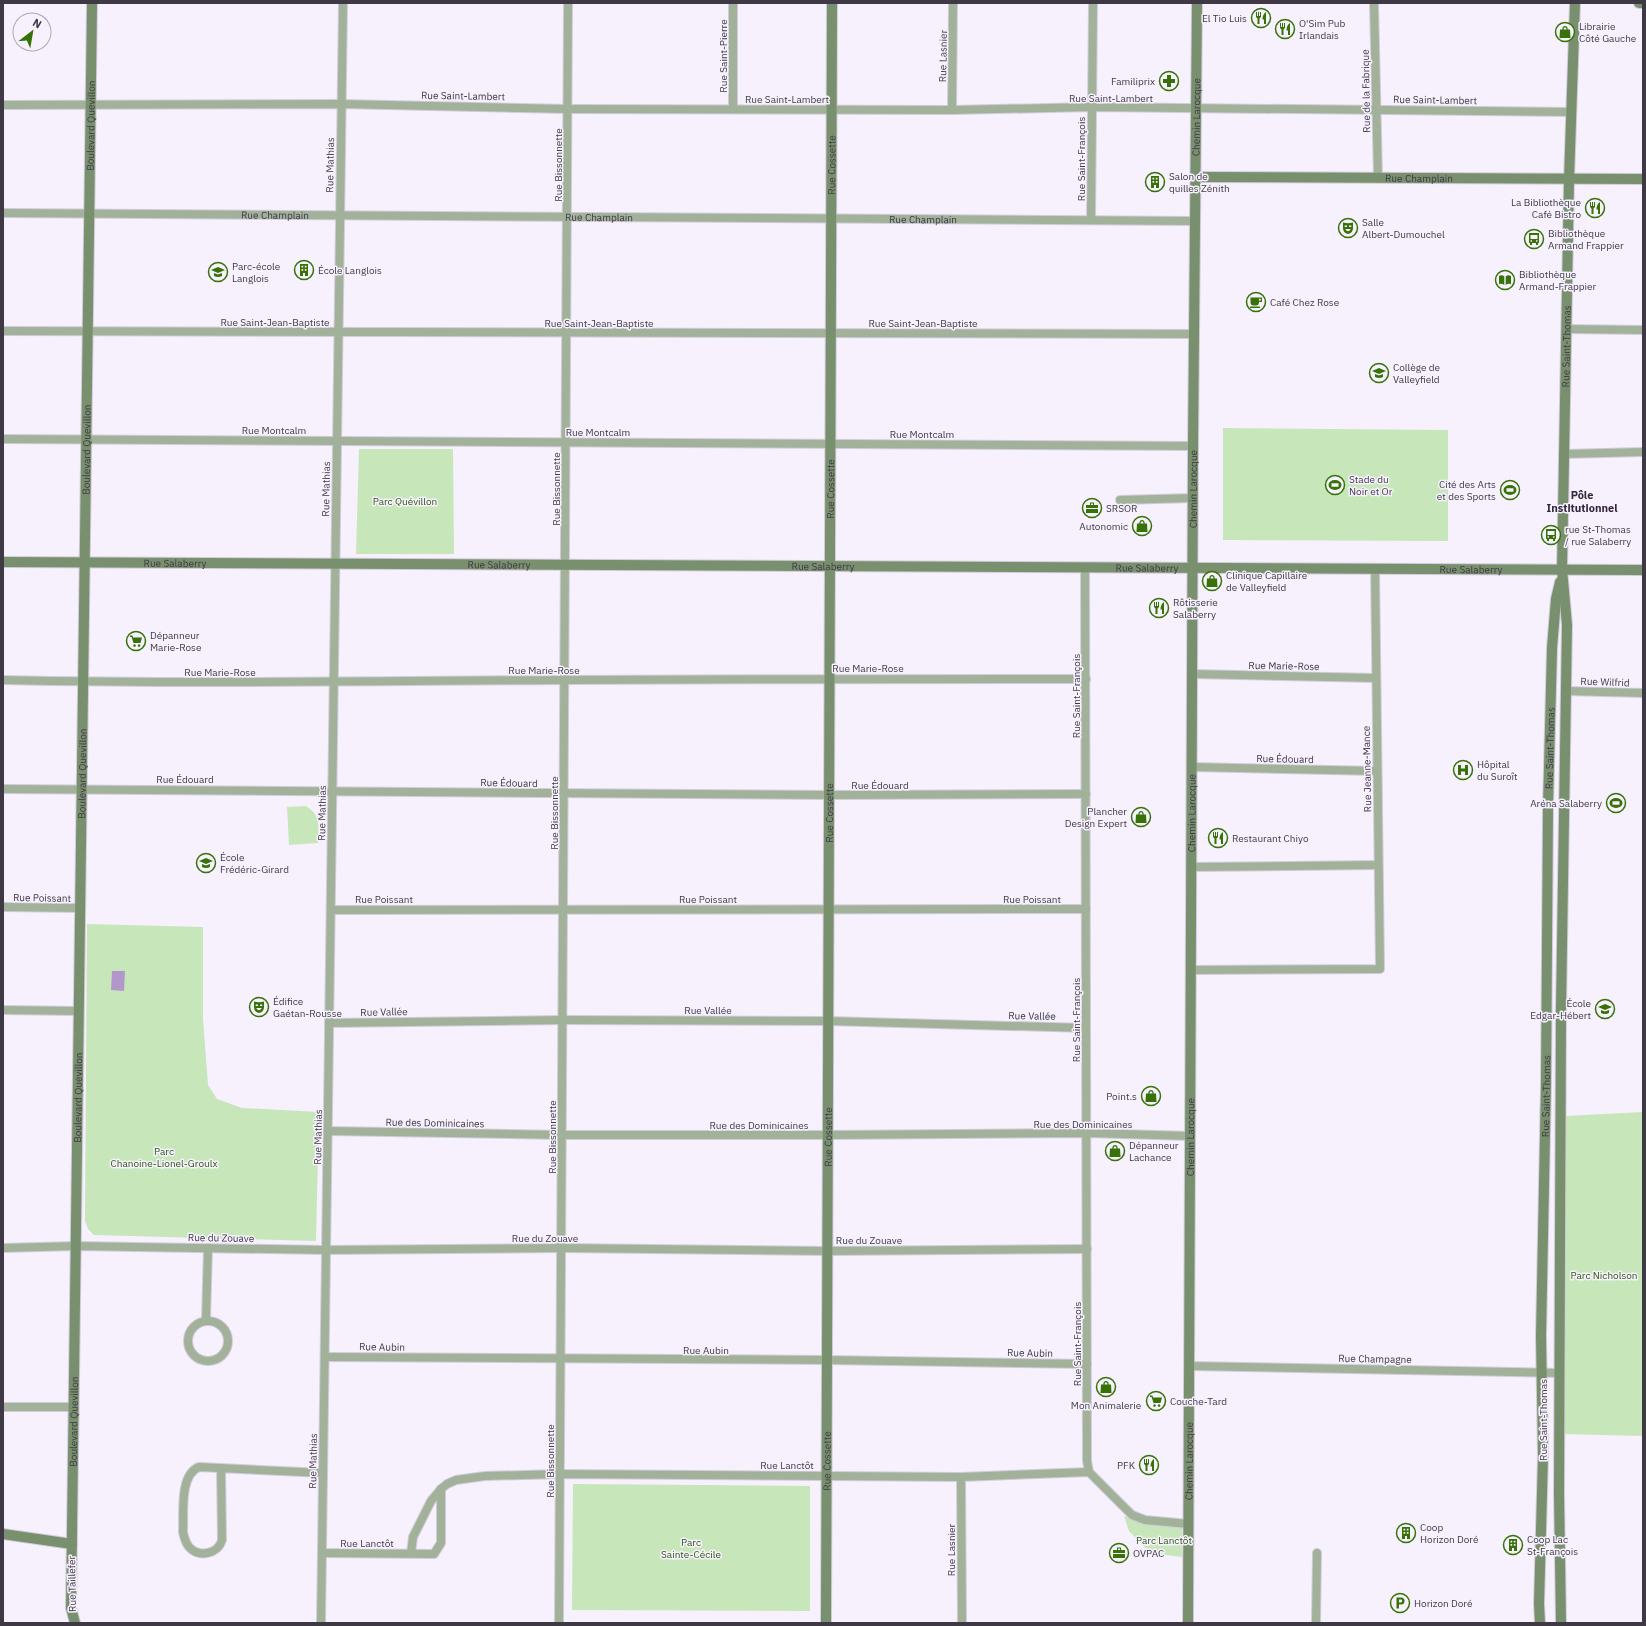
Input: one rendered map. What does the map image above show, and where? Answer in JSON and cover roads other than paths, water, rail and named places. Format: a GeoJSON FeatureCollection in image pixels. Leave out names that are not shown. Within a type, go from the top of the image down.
{"type":"FeatureCollection","features":[{"type":"Feature","properties":{"kind":"street","name":"Boulevard Quevillon"},"geometry":{"type":"LineString","coordinates":[[72,1544],[92,3]]}},
{"type":"Feature","properties":{"kind":"street","name":"Rue Mathias"},"geometry":{"type":"LineString","coordinates":[[321,1623],[343,3]]}},
{"type":"Feature","properties":{"kind":"street","name":"Rue Bissonnette"},"geometry":{"type":"LineString","coordinates":[[559,1623],[568,3]]}},
{"type":"Feature","properties":{"kind":"street","name":"Rue Saint-Pierre"},"geometry":{"type":"LineString","coordinates":[[733,3],[733,109]]}},
{"type":"Feature","properties":{"kind":"street","name":"Rue Cossette"},"geometry":{"type":"LineString","coordinates":[[826,1623],[832,3]]}},
{"type":"Feature","properties":{"kind":"street","name":"Rue Lasnier"},"geometry":{"type":"LineString","coordinates":[[952,110],[953,3]]}},
{"type":"Feature","properties":{"kind":"street","name":"Rue Saint-François"},"geometry":{"type":"LineString","coordinates":[[1091,220],[1093,3]]}},
{"type":"Feature","properties":{"kind":"street","name":"Chemin Larocque"},"geometry":{"type":"LineString","coordinates":[[1188,1623],[1192,568],[1197,3]]}},
{"type":"Feature","properties":{"kind":"street","name":"Rue de la Fabrique"},"geometry":{"type":"LineString","coordinates":[[1374,3],[1378,178]]}},
{"type":"Feature","properties":{"kind":"street","name":"Rue Saint-Thomas"},"geometry":{"type":"LineString","coordinates":[[1561,1623],[1559,1493],[1561,1009],[1566,691],[1565,671],[1567,625],[1562,569],[1569,180],[1576,3]]}},
{"type":"Feature","properties":{"kind":"street","name":"Rue Saint-Lambert"},"geometry":{"type":"LineString","coordinates":[[3,105],[90,106],[341,104],[568,108],[952,110],[1092,107],[1571,112]]}},
{"type":"Feature","properties":{"kind":"street","name":"Rue Champlain"},"geometry":{"type":"LineString","coordinates":[[1196,177],[1569,180],[1643,179]]}},
{"type":"Feature","properties":{"kind":"street","name":"Rue Champlain"},"geometry":{"type":"LineString","coordinates":[[3,213],[1195,221]]}},
{"type":"Feature","properties":{"kind":"street"},"geometry":{"type":"LineString","coordinates":[[1566,329],[1643,330]]}},
{"type":"Feature","properties":{"kind":"street","name":"Rue Saint-Jean-Baptiste"},"geometry":{"type":"LineString","coordinates":[[3,331],[1194,334]]}},
{"type":"Feature","properties":{"kind":"street","name":"Rue Montcalm"},"geometry":{"type":"LineString","coordinates":[[3,439],[1193,446]]}},
{"type":"Feature","properties":{"kind":"street"},"geometry":{"type":"LineString","coordinates":[[1564,454],[1643,452]]}},
{"type":"Feature","properties":{"kind":"street"},"geometry":{"type":"LineString","coordinates":[[1120,500],[1193,498]]}},
{"type":"Feature","properties":{"kind":"street","name":"Rue Salaberry"},"geometry":{"type":"LineString","coordinates":[[3,562],[1643,570]]}},
{"type":"Feature","properties":{"kind":"street","name":"Rue Saint-François"},"geometry":{"type":"LineString","coordinates":[[1085,568],[1087,1132],[1086,1460],[1089,1472]]}},
{"type":"Feature","properties":{"kind":"street","name":"Rue Jeanne-Mance"},"geometry":{"type":"LineString","coordinates":[[1191,970],[1380,969],[1375,568]]}},
{"type":"Feature","properties":{"kind":"street","name":"Rue Saint-Thomas"},"geometry":{"type":"LineString","coordinates":[[1540,1623],[1543,1456],[1541,1336],[1548,806],[1552,648],[1556,599],[1562,569]]}},
{"type":"Feature","properties":{"kind":"street","name":"Rue Marie-Rose"},"geometry":{"type":"LineString","coordinates":[[1192,674],[1376,678]]}},
{"type":"Feature","properties":{"kind":"street","name":"Rue Marie-Rose"},"geometry":{"type":"LineString","coordinates":[[3,680],[83,682],[334,682],[830,678],[1086,679]]}},
{"type":"Feature","properties":{"kind":"street","name":"Rue Wilfrid"},"geometry":{"type":"LineString","coordinates":[[1566,691],[1643,693]]}},
{"type":"Feature","properties":{"kind":"street","name":"Rue Édouard"},"geometry":{"type":"LineString","coordinates":[[1192,768],[1377,771]]}},
{"type":"Feature","properties":{"kind":"street","name":"Rue Édouard"},"geometry":{"type":"LineString","coordinates":[[3,789],[332,790],[564,794],[1086,794]]}},
{"type":"Feature","properties":{"kind":"street"},"geometry":{"type":"LineString","coordinates":[[1191,867],[1378,865]]}},
{"type":"Feature","properties":{"kind":"street","name":"Rue Poissant"},"geometry":{"type":"LineString","coordinates":[[3,907],[80,908]]}},
{"type":"Feature","properties":{"kind":"street","name":"Rue Poissant"},"geometry":{"type":"LineString","coordinates":[[331,910],[563,908],[829,910],[1086,909]]}},
{"type":"Feature","properties":{"kind":"street"},"geometry":{"type":"LineString","coordinates":[[3,1010],[78,1011]]}},
{"type":"Feature","properties":{"kind":"street","name":"Rue Vallée"},"geometry":{"type":"LineString","coordinates":[[329,1023],[563,1020],[828,1021],[1086,1028]]}},
{"type":"Feature","properties":{"kind":"street"},"geometry":{"type":"LineString","coordinates":[[1545,1117],[1561,1118]]}},
{"type":"Feature","properties":{"kind":"street","name":"Rue des Dominicaines"},"geometry":{"type":"LineString","coordinates":[[328,1131],[562,1135],[828,1135],[1087,1132],[1190,1136]]}},
{"type":"Feature","properties":{"kind":"street","name":"Rue du Zouave"},"geometry":{"type":"LineString","coordinates":[[3,1248],[76,1246],[326,1250],[561,1248],[827,1251],[1087,1249]]}},
{"type":"Feature","properties":{"kind":"street"},"geometry":{"type":"LineString","coordinates":[[206,1320],[208,1248]]}},
{"type":"Feature","properties":{"kind":"street"},"geometry":{"type":"LineString","coordinates":[[206,1320],[218,1323],[223,1328],[228,1340],[225,1352],[215,1360],[209,1362],[195,1358],[187,1346],[187,1339],[193,1326],[206,1320]]}},
{"type":"Feature","properties":{"kind":"street","name":"Rue Aubin"},"geometry":{"type":"LineString","coordinates":[[325,1357],[827,1360],[1087,1364]]}},
{"type":"Feature","properties":{"kind":"street","name":"Rue Champagne"},"geometry":{"type":"LineString","coordinates":[[1189,1366],[1560,1373]]}},
{"type":"Feature","properties":{"kind":"street"},"geometry":{"type":"LineString","coordinates":[[3,1406],[74,1407]]}},
{"type":"Feature","properties":{"kind":"street"},"geometry":{"type":"LineString","coordinates":[[222,1469],[222,1540],[220,1547],[214,1551],[208,1554],[200,1553],[189,1547],[183,1532],[185,1483],[189,1474],[194,1469],[199,1467],[323,1473]]}},
{"type":"Feature","properties":{"kind":"street"},"geometry":{"type":"LineString","coordinates":[[1089,1472],[1132,1515],[1145,1520],[1188,1524]]}},
{"type":"Feature","properties":{"kind":"street","name":"Rue Lanctôt"},"geometry":{"type":"LineString","coordinates":[[411,1553],[413,1537],[431,1501],[441,1488],[456,1480],[485,1476],[560,1474],[961,1477],[1089,1472]]}},
{"type":"Feature","properties":{"kind":"street","name":"Rue Lasnier"},"geometry":{"type":"LineString","coordinates":[[961,1477],[962,1623]]}},
{"type":"Feature","properties":{"kind":"street","name":"Rue Lanctôt"},"geometry":{"type":"LineString","coordinates":[[322,1553],[434,1554],[441,1543],[441,1488]]}},
{"type":"Feature","properties":{"kind":"street"},"geometry":{"type":"LineString","coordinates":[[3,1534],[72,1544]]}},
{"type":"Feature","properties":{"kind":"street","name":"Rue Taillefer"},"geometry":{"type":"LineString","coordinates":[[72,1544],[71,1608],[75,1623]]}},
{"type":"Feature","properties":{"kind":"street"},"geometry":{"type":"LineString","coordinates":[[1316,1623],[1317,1553]]}},
{"type":"Feature","properties":{"kind":"place","name":"El Tio Luis"},"geometry":{"type":"Point","coordinates":[1261,18]}},
{"type":"Feature","properties":{"kind":"place","name":"O'Sim Pub Irlandais"},"geometry":{"type":"Point","coordinates":[1285,29]}},
{"type":"Feature","properties":{"kind":"place","name":"Librairie Côté Gauche"},"geometry":{"type":"Point","coordinates":[1565,32]}},
{"type":"Feature","properties":{"kind":"place","name":"Familiprix"},"geometry":{"type":"Point","coordinates":[1169,81]}},
{"type":"Feature","properties":{"kind":"place","name":"Salon de quilles Zénith"},"geometry":{"type":"Point","coordinates":[1155,182]}},
{"type":"Feature","properties":{"kind":"place","name":"La Bibliothèque Café Bistro"},"geometry":{"type":"Point","coordinates":[1595,208]}},
{"type":"Feature","properties":{"kind":"place","name":"Salle Albert-Dumouchel"},"geometry":{"type":"Point","coordinates":[1348,228]}},
{"type":"Feature","properties":{"kind":"place","name":"Bibliothèque Armand Frappier"},"geometry":{"type":"Point","coordinates":[1534,239]}},
{"type":"Feature","properties":{"kind":"place","name":"École Langlois"},"geometry":{"type":"Point","coordinates":[304,270]}},
{"type":"Feature","properties":{"kind":"place","name":"Parc-école Langlois"},"geometry":{"type":"Point","coordinates":[218,272]}},
{"type":"Feature","properties":{"kind":"place","name":"Bibliothèque Armand-Frappier"},"geometry":{"type":"Point","coordinates":[1505,280]}},
{"type":"Feature","properties":{"kind":"place","name":"Café Chez Rose"},"geometry":{"type":"Point","coordinates":[1256,302]}},
{"type":"Feature","properties":{"kind":"place","name":"Collège de Valleyfield"},"geometry":{"type":"Point","coordinates":[1379,373]}},
{"type":"Feature","properties":{"kind":"place","name":"Stade du Noir et Or"},"geometry":{"type":"Point","coordinates":[1335,485]}},
{"type":"Feature","properties":{"kind":"place","name":"Cité des Arts et des Sports"},"geometry":{"type":"Point","coordinates":[1510,490]}},
{"type":"Feature","properties":{"kind":"place","name":"SRSOR"},"geometry":{"type":"Point","coordinates":[1092,508]}},
{"type":"Feature","properties":{"kind":"place","name":"Autonomic"},"geometry":{"type":"Point","coordinates":[1142,526]}},
{"type":"Feature","properties":{"kind":"place","name":"rue St-Thomas / rue Salaberry"},"geometry":{"type":"Point","coordinates":[1551,535]}},
{"type":"Feature","properties":{"kind":"place","name":"Clinique Capillaire de Valleyfield"},"geometry":{"type":"Point","coordinates":[1212,581]}},
{"type":"Feature","properties":{"kind":"place","name":"Rôtisserie Salaberry"},"geometry":{"type":"Point","coordinates":[1159,608]}},
{"type":"Feature","properties":{"kind":"place","name":"Dépanneur Marie-Rose"},"geometry":{"type":"Point","coordinates":[136,641]}},
{"type":"Feature","properties":{"kind":"place","name":"Hôpital du Suroît"},"geometry":{"type":"Point","coordinates":[1463,770]}},
{"type":"Feature","properties":{"kind":"place","name":"Aréna Salaberry"},"geometry":{"type":"Point","coordinates":[1616,803]}},
{"type":"Feature","properties":{"kind":"place","name":"Plancher Design Expert"},"geometry":{"type":"Point","coordinates":[1141,817]}},
{"type":"Feature","properties":{"kind":"place","name":"Restaurant Chiyo"},"geometry":{"type":"Point","coordinates":[1218,838]}},
{"type":"Feature","properties":{"kind":"place","name":"École Frédéric-Girard"},"geometry":{"type":"Point","coordinates":[206,863]}},
{"type":"Feature","properties":{"kind":"place","name":"Édifice Gaétan-Rousse"},"geometry":{"type":"Point","coordinates":[259,1007]}},
{"type":"Feature","properties":{"kind":"place","name":"École Edgar-Hébert"},"geometry":{"type":"Point","coordinates":[1605,1009]}},
{"type":"Feature","properties":{"kind":"place","name":"Point.s"},"geometry":{"type":"Point","coordinates":[1151,1096]}},
{"type":"Feature","properties":{"kind":"place","name":"Dépanneur Lachance"},"geometry":{"type":"Point","coordinates":[1115,1151]}},
{"type":"Feature","properties":{"kind":"place","name":"Mon Animalerie"},"geometry":{"type":"Point","coordinates":[1106,1387]}},
{"type":"Feature","properties":{"kind":"place","name":"Couche-Tard"},"geometry":{"type":"Point","coordinates":[1156,1401]}},
{"type":"Feature","properties":{"kind":"place","name":"PFK"},"geometry":{"type":"Point","coordinates":[1149,1465]}},
{"type":"Feature","properties":{"kind":"place","name":"Coop Horizon Doré"},"geometry":{"type":"Point","coordinates":[1406,1533]}},
{"type":"Feature","properties":{"kind":"place","name":"Coop Lac St-François"},"geometry":{"type":"Point","coordinates":[1513,1545]}},
{"type":"Feature","properties":{"kind":"place","name":"OVPAC"},"geometry":{"type":"Point","coordinates":[1119,1553]}},
{"type":"Feature","properties":{"kind":"place","name":"Horizon Doré"},"geometry":{"type":"Point","coordinates":[1400,1603]}},
{"type":"Feature","properties":{"kind":"district","name":"Pôle Institutionnel"},"geometry":{"type":"Point","coordinates":[1582,501]}},
{"type":"Feature","properties":{"kind":"park label","name":"Parc Quévillon"},"geometry":{"type":"Point","coordinates":[405,501]}},
{"type":"Feature","properties":{"kind":"park label","name":"Parc Chanoine-Lionel-Groulx"},"geometry":{"type":"Point","coordinates":[164,1156]}},
{"type":"Feature","properties":{"kind":"park label","name":"Parc Nicholson"},"geometry":{"type":"Point","coordinates":[1604,1275]}},
{"type":"Feature","properties":{"kind":"park label","name":"Parc Lanctôt"},"geometry":{"type":"Point","coordinates":[1164,1540]}},
{"type":"Feature","properties":{"kind":"park label","name":"Parc Sainte-Cécile"},"geometry":{"type":"Point","coordinates":[691,1548]}}]}
